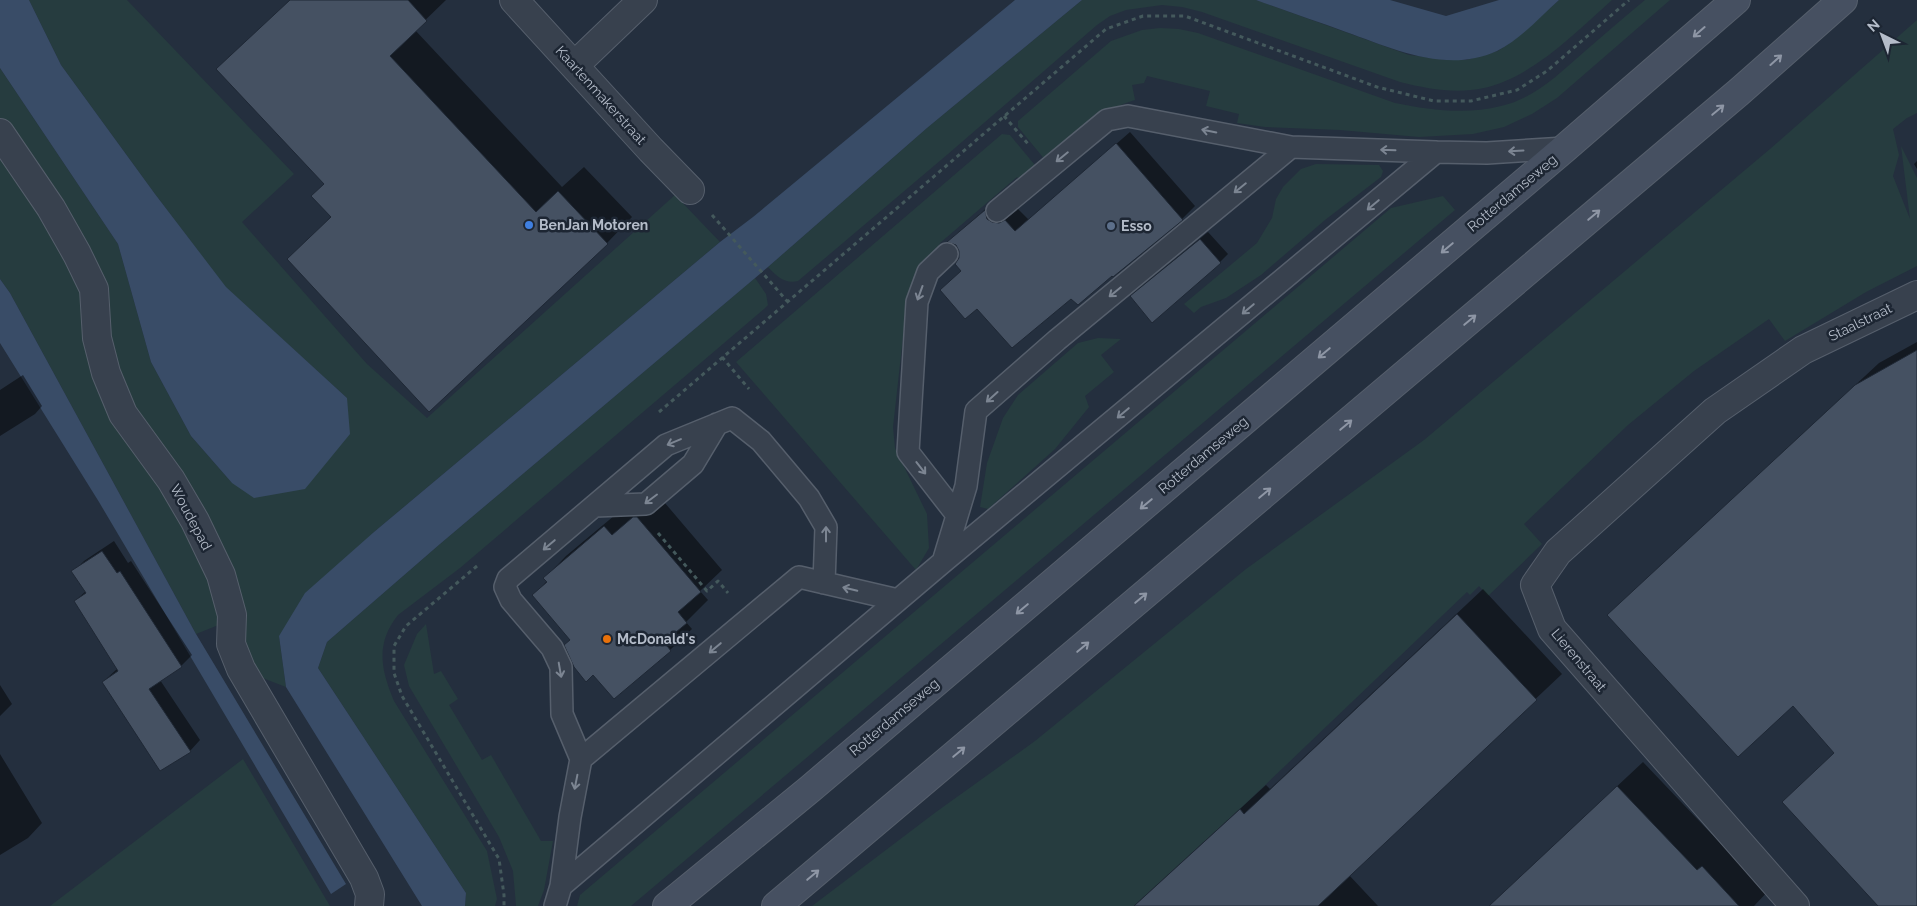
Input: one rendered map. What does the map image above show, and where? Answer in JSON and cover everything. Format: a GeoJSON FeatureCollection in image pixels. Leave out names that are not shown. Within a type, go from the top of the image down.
{"type":"FeatureCollection","features":[{"type":"Feature","properties":{"kind":"main road","name":"Rotterdamseweg"},"geometry":{"type":"LineString","coordinates":[[667,906],[810,789],[1565,148],[1736,0]]}},
{"type":"Feature","properties":{"kind":"main road"},"geometry":{"type":"LineString","coordinates":[[776,906],[1739,92],[1843,0]]}},
{"type":"Feature","properties":{"kind":"street","name":"Kaartenmakerstraat"},"geometry":{"type":"LineString","coordinates":[[514,0],[690,190]]}},
{"type":"Feature","properties":{"kind":"street"},"geometry":{"type":"LineString","coordinates":[[575,65],[643,0]]}},
{"type":"Feature","properties":{"kind":"street","name":"Woudepad"},"geometry":{"type":"LineString","coordinates":[[0,133],[50,208],[77,254],[94,289],[97,338],[106,373],[123,414],[172,480],[195,521],[221,575],[232,614],[230,644],[241,669],[364,878],[370,894],[369,906]]}},
{"type":"Feature","properties":{"kind":"street","name":"Staalstraat"},"geometry":{"type":"LineString","coordinates":[[1803,350],[1917,295]]}},
{"type":"Feature","properties":{"kind":"street","name":"Lierenstraat"},"geometry":{"type":"LineString","coordinates":[[1795,906],[1552,630],[1535,585],[1558,552],[1715,411],[1803,350]]}},
{"type":"Feature","properties":{"kind":"lane"},"geometry":{"type":"LineString","coordinates":[[997,211],[1108,120],[1128,116],[1291,147],[1436,152],[1487,152],[1565,148]]}},
{"type":"Feature","properties":{"kind":"lane"},"geometry":{"type":"LineString","coordinates":[[943,562],[966,486],[976,411],[1056,340],[1291,147]]}},
{"type":"Feature","properties":{"kind":"lane"},"geometry":{"type":"LineString","coordinates":[[558,896],[898,600],[1436,152]]}},
{"type":"Feature","properties":{"kind":"lane"},"geometry":{"type":"LineString","coordinates":[[947,254],[928,272],[917,302],[908,452],[957,515]]}},
{"type":"Feature","properties":{"kind":"lane"},"geometry":{"type":"LineString","coordinates":[[558,896],[581,759],[562,714],[561,667],[552,648],[511,600],[505,587],[508,579],[666,446],[732,418],[761,441],[808,498],[826,527],[824,583]]}},
{"type":"Feature","properties":{"kind":"lane"},"geometry":{"type":"LineString","coordinates":[[596,506],[646,504],[693,464],[717,424]]}},
{"type":"Feature","properties":{"kind":"lane"},"geometry":{"type":"LineString","coordinates":[[581,759],[799,577],[898,600]]}},
{"type":"Feature","properties":{"kind":"path"},"geometry":{"type":"LineString","coordinates":[[720,224],[787,301]]}},
{"type":"Feature","properties":{"kind":"path"},"geometry":{"type":"LineString","coordinates":[[722,357],[753,395]]}},
{"type":"Feature","properties":{"kind":"path"},"geometry":{"type":"LineString","coordinates":[[654,528],[707,591],[718,581],[750,618]]}},
{"type":"Feature","properties":{"kind":"green space"},"geometry":{"type":"Polygon","coordinates":[[[29,0],[127,0],[294,174],[242,222],[367,364],[427,418],[675,195],[720,242],[374,532],[279,636],[286,687],[260,677],[242,634],[136,413],[91,305],[111,406],[182,511],[216,583],[221,624],[196,634],[10,293],[0,279],[0,68],[118,244],[151,362],[191,436],[232,483],[347,398],[226,288],[61,65],[29,0]]]}},
{"type":"Feature","properties":{"kind":"green space"},"geometry":{"type":"Polygon","coordinates":[[[1082,0],[1256,0],[1409,55],[1448,60],[1466,60],[1498,51],[1559,0],[1612,0],[1569,39],[1537,64],[1502,82],[1484,88],[1463,91],[1432,89],[1400,82],[1202,12],[1182,7],[1162,5],[1126,10],[1110,16],[1097,25],[798,281],[793,282],[782,279],[768,267],[927,128],[1082,0]]]}},
{"type":"Feature","properties":{"kind":"green space"},"geometry":{"type":"Polygon","coordinates":[[[1645,0],[1670,0],[1557,98],[1532,114],[1504,127],[1473,134],[1419,137],[1340,130],[1265,127],[1237,123],[1239,114],[1206,106],[1210,91],[1147,76],[1144,83],[1132,85],[1135,100],[1111,110],[1099,118],[1046,161],[1018,127],[1018,121],[1111,41],[1142,30],[1160,28],[1198,33],[1395,103],[1421,108],[1461,111],[1488,109],[1513,102],[1536,91],[1565,69],[1645,0]]]}},
{"type":"Feature","properties":{"kind":"green space"},"geometry":{"type":"Polygon","coordinates":[[[1917,20],[1917,113],[1893,129],[1899,155],[1893,176],[1910,219],[1901,146],[1917,178],[1917,266],[1866,292],[1785,341],[1769,319],[1694,371],[1628,425],[1524,524],[1542,544],[1488,596],[1479,586],[1470,595],[1467,592],[1240,809],[1134,906],[812,906],[936,812],[1035,741],[1246,569],[1424,440],[1770,149],[1917,20]]]}},
{"type":"Feature","properties":{"kind":"green space"},"geometry":{"type":"Polygon","coordinates":[[[1002,134],[1010,135],[1034,164],[1036,170],[1024,185],[1017,177],[940,243],[936,257],[919,273],[908,293],[893,427],[895,448],[927,514],[929,548],[916,570],[736,362],[1002,134]]]}},
{"type":"Feature","properties":{"kind":"green space"},"geometry":{"type":"Polygon","coordinates":[[[1316,164],[1379,165],[1383,171],[1381,177],[1325,220],[1261,275],[1226,298],[1201,307],[1194,313],[1184,304],[1257,243],[1272,218],[1276,199],[1283,187],[1301,169],[1316,164]]]}},
{"type":"Feature","properties":{"kind":"green space"},"geometry":{"type":"Polygon","coordinates":[[[1443,196],[1455,210],[631,906],[577,906],[580,895],[1391,208],[1443,196]]]}},
{"type":"Feature","properties":{"kind":"green space"},"geometry":{"type":"Polygon","coordinates":[[[755,278],[766,294],[768,305],[764,309],[460,568],[398,615],[386,636],[382,657],[383,668],[394,701],[487,851],[497,899],[495,906],[465,906],[466,893],[318,668],[327,642],[755,278]]]}},
{"type":"Feature","properties":{"kind":"green space"},"geometry":{"type":"Polygon","coordinates":[[[1098,338],[1121,339],[1101,355],[1114,372],[1085,396],[1089,407],[1055,449],[988,509],[980,507],[987,463],[1003,418],[1018,395],[1078,343],[1098,338]]]}},
{"type":"Feature","properties":{"kind":"green space"},"geometry":{"type":"Polygon","coordinates":[[[426,624],[434,674],[441,671],[458,699],[449,705],[482,760],[491,755],[541,841],[553,841],[544,890],[538,906],[516,906],[513,871],[499,837],[409,686],[404,665],[417,634],[426,624]]]}},
{"type":"Feature","properties":{"kind":"green space"},"geometry":{"type":"Polygon","coordinates":[[[243,759],[330,906],[50,906],[243,759]]]}},
{"type":"Feature","properties":{"kind":"water"},"geometry":{"type":"Polygon","coordinates":[[[0,0],[29,0],[61,65],[155,194],[226,287],[347,398],[350,434],[305,489],[254,498],[232,483],[191,436],[151,362],[118,244],[0,68],[0,0]]]}},
{"type":"Feature","properties":{"kind":"water"},"geometry":{"type":"Polygon","coordinates":[[[1015,0],[1082,0],[927,128],[768,267],[327,642],[318,668],[466,893],[465,906],[422,906],[286,687],[279,636],[305,593],[374,532],[720,242],[753,217],[1015,0]]]}},
{"type":"Feature","properties":{"kind":"water"},"geometry":{"type":"Polygon","coordinates":[[[1256,0],[1390,0],[1446,16],[1499,0],[1559,0],[1522,35],[1497,51],[1459,60],[1440,60],[1402,52],[1256,0]]]}},
{"type":"Feature","properties":{"kind":"water"},"geometry":{"type":"Polygon","coordinates":[[[0,279],[10,293],[196,634],[346,884],[331,894],[99,502],[0,343],[0,279]]]}},
{"type":"Feature","properties":{"kind":"building"},"geometry":{"type":"Polygon","coordinates":[[[290,0],[408,0],[427,21],[390,56],[536,212],[558,191],[608,244],[429,412],[287,259],[331,217],[311,196],[324,184],[216,69],[290,0]]]}},
{"type":"Feature","properties":{"kind":"building"},"geometry":{"type":"Polygon","coordinates":[[[1116,143],[1183,220],[1078,305],[1071,299],[1012,348],[977,309],[965,319],[940,290],[961,271],[955,264],[959,258],[959,251],[956,245],[947,242],[985,210],[987,219],[999,223],[1005,220],[1015,231],[1116,143]]]}},
{"type":"Feature","properties":{"kind":"building"},"geometry":{"type":"Polygon","coordinates":[[[1200,239],[1221,263],[1152,323],[1130,296],[1200,239]]]}},
{"type":"Feature","properties":{"kind":"building"},"geometry":{"type":"Polygon","coordinates":[[[1917,350],[1917,906],[1878,906],[1782,802],[1834,753],[1793,706],[1738,757],[1607,615],[1855,385],[1917,350]]]}},
{"type":"Feature","properties":{"kind":"building"},"geometry":{"type":"Polygon","coordinates":[[[633,517],[637,517],[701,592],[678,612],[687,623],[664,642],[671,651],[614,699],[593,675],[586,682],[574,667],[564,645],[570,640],[532,595],[547,582],[543,578],[604,526],[612,535],[633,517]]]}},
{"type":"Feature","properties":{"kind":"building"},"geometry":{"type":"Polygon","coordinates":[[[102,551],[117,573],[120,571],[182,667],[149,689],[191,752],[160,771],[102,682],[118,671],[74,601],[86,593],[71,571],[102,551]]]}},
{"type":"Feature","properties":{"kind":"building"},"geometry":{"type":"Polygon","coordinates":[[[1457,614],[1537,700],[1318,906],[1134,906],[1240,809],[1244,814],[1457,614]]]}},
{"type":"Feature","properties":{"kind":"building"},"geometry":{"type":"Polygon","coordinates":[[[1617,786],[1697,870],[1702,866],[1739,906],[1489,906],[1617,786]]]}},
{"type":"Feature","properties":{"kind":"place","name":"BenJan Motoren"},"geometry":{"type":"Point","coordinates":[529,225]}},
{"type":"Feature","properties":{"kind":"place","name":"Esso"},"geometry":{"type":"Point","coordinates":[1111,226]}},
{"type":"Feature","properties":{"kind":"place","name":"McDonald's"},"geometry":{"type":"Point","coordinates":[607,639]}}]}
